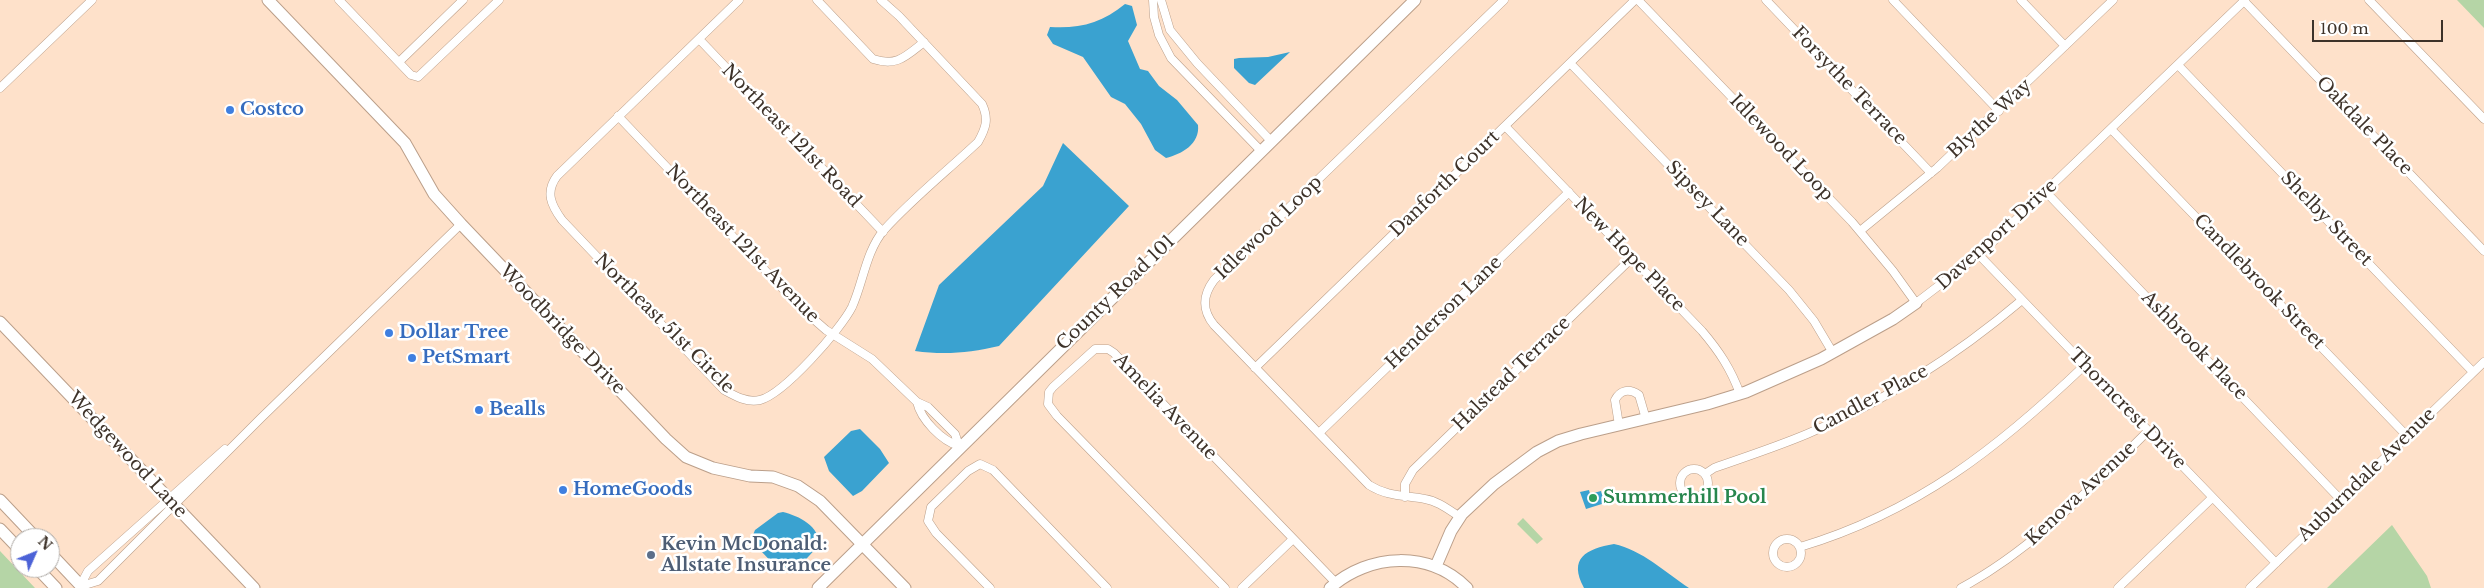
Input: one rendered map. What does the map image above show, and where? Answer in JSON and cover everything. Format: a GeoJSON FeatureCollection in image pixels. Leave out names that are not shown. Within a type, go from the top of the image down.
{"type":"FeatureCollection","features":[{"type":"Feature","properties":{"kind":"street"},"geometry":{"type":"LineString","coordinates":[[0,88],[92,0]]}},
{"type":"Feature","properties":{"kind":"street","name":"Woodbridge Drive"},"geometry":{"type":"LineString","coordinates":[[268,0],[400,137],[434,194],[461,224],[686,457],[713,468],[750,476],[773,477],[798,486],[820,501],[905,588]]}},
{"type":"Feature","properties":{"kind":"street"},"geometry":{"type":"LineString","coordinates":[[339,0],[411,75],[420,76],[499,0]]}},
{"type":"Feature","properties":{"kind":"street"},"geometry":{"type":"LineString","coordinates":[[399,62],[463,0]]}},
{"type":"Feature","properties":{"kind":"street","name":"Northeast 51st Circle"},"geometry":{"type":"LineString","coordinates":[[739,0],[557,176],[552,183],[550,200],[562,220],[724,390],[749,400],[760,400],[773,394],[802,368],[833,334],[852,306],[864,271],[883,232],[978,142],[987,125],[986,113],[982,104],[924,42],[881,0]]}},
{"type":"Feature","properties":{"kind":"street"},"geometry":{"type":"LineString","coordinates":[[817,0],[873,59],[884,63],[896,62],[924,42]]}},
{"type":"Feature","properties":{"kind":"street"},"geometry":{"type":"LineString","coordinates":[[1153,0],[1154,17],[1159,35],[1171,58],[1262,152]]}},
{"type":"Feature","properties":{"kind":"street"},"geometry":{"type":"LineString","coordinates":[[1161,0],[1170,30],[1197,63],[1272,142]]}},
{"type":"Feature","properties":{"kind":"street","name":"County Road 101"},"geometry":{"type":"LineString","coordinates":[[818,588],[959,446],[1262,152],[1415,0]]}},
{"type":"Feature","properties":{"kind":"street","name":"Idlewood Loop"},"geometry":{"type":"LineString","coordinates":[[1460,517],[1437,503],[1426,499],[1385,494],[1369,485],[1208,318],[1204,304],[1208,288],[1504,0]]}},
{"type":"Feature","properties":{"kind":"street","name":"Idlewood Loop"},"geometry":{"type":"LineString","coordinates":[[1637,0],[1860,231],[1916,303]]}},
{"type":"Feature","properties":{"kind":"street","name":"Danforth Court"},"geometry":{"type":"LineString","coordinates":[[1255,368],[1637,0]]}},
{"type":"Feature","properties":{"kind":"street","name":"Forsythe Terrace"},"geometry":{"type":"LineString","coordinates":[[1766,0],[1931,173]]}},
{"type":"Feature","properties":{"kind":"street"},"geometry":{"type":"LineString","coordinates":[[1893,0],[1999,111]]}},
{"type":"Feature","properties":{"kind":"street"},"geometry":{"type":"LineString","coordinates":[[2021,0],[2065,46]]}},
{"type":"Feature","properties":{"kind":"street","name":"Blythe Way"},"geometry":{"type":"LineString","coordinates":[[1860,231],[1931,173],[1999,111],[2113,0]]}},
{"type":"Feature","properties":{"kind":"street"},"geometry":{"type":"LineString","coordinates":[[2369,0],[2484,119]]}},
{"type":"Feature","properties":{"kind":"street","name":"Davenport Drive"},"geometry":{"type":"LineString","coordinates":[[1436,566],[1460,517],[1494,484],[1537,452],[1558,441],[1740,394],[1833,353],[1916,303],[1979,255],[2245,1]]}},
{"type":"Feature","properties":{"kind":"street","name":"Oakdale Place"},"geometry":{"type":"LineString","coordinates":[[2245,1],[2484,251]]}},
{"type":"Feature","properties":{"kind":"street","name":"Northeast 121st Road"},"geometry":{"type":"LineString","coordinates":[[699,39],[883,232]]}},
{"type":"Feature","properties":{"kind":"street","name":"Sipsey Lane"},"geometry":{"type":"LineString","coordinates":[[1570,63],[1789,290],[1814,321],[1833,353]]}},
{"type":"Feature","properties":{"kind":"street","name":"Shelby Street"},"geometry":{"type":"LineString","coordinates":[[2178,65],[2473,372]]}},
{"type":"Feature","properties":{"kind":"street","name":"Northeast 121st Avenue"},"geometry":{"type":"LineString","coordinates":[[618,116],[802,309],[833,334],[872,359],[917,402],[920,413],[949,443],[959,446]]}},
{"type":"Feature","properties":{"kind":"street","name":"New Hope Place"},"geometry":{"type":"LineString","coordinates":[[1505,126],[1719,350],[1729,367],[1740,394]]}},
{"type":"Feature","properties":{"kind":"street","name":"Candlebrook Street"},"geometry":{"type":"LineString","coordinates":[[2111,129],[2407,436]]}},
{"type":"Feature","properties":{"kind":"street","name":"Henderson Lane"},"geometry":{"type":"LineString","coordinates":[[1319,433],[1569,192]]}},
{"type":"Feature","properties":{"kind":"street","name":"Ashbrook Place"},"geometry":{"type":"LineString","coordinates":[[2046,192],[2342,500]]}},
{"type":"Feature","properties":{"kind":"street"},"geometry":{"type":"LineString","coordinates":[[81,587],[88,571],[171,502],[261,418],[461,224]]}},
{"type":"Feature","properties":{"kind":"street","name":"Thorncrest Drive"},"geometry":{"type":"LineString","coordinates":[[1979,255],[2276,563]]}},
{"type":"Feature","properties":{"kind":"street","name":"Halstead Terrace"},"geometry":{"type":"LineString","coordinates":[[1405,497],[1405,484],[1413,470],[1632,258]]}},
{"type":"Feature","properties":{"kind":"street","name":"Candler Place"},"geometry":{"type":"LineString","coordinates":[[1705,474],[1714,468],[1807,434],[1871,404],[1953,354],[2022,300]]}},
{"type":"Feature","properties":{"kind":"street","name":"Wedgewood Lane"},"geometry":{"type":"LineString","coordinates":[[0,322],[254,588]]}},
{"type":"Feature","properties":{"kind":"street","name":"Amelia Avenue"},"geometry":{"type":"LineString","coordinates":[[1225,588],[1048,404],[1049,392],[1090,352],[1101,347],[1114,352],[1293,539],[1333,586]]}},
{"type":"Feature","properties":{"kind":"street","name":"Auburndale Avenue"},"geometry":{"type":"LineString","coordinates":[[2250,588],[2484,362]]}},
{"type":"Feature","properties":{"kind":"street"},"geometry":{"type":"LineString","coordinates":[[1800,548],[1879,517],[1946,481],[2006,438],[2085,365]]}},
{"type":"Feature","properties":{"kind":"street"},"geometry":{"type":"LineString","coordinates":[[1619,425],[1615,400],[1622,391],[1628,390],[1639,395],[1646,419]]}},
{"type":"Feature","properties":{"kind":"street","name":"Kenova Avenue"},"geometry":{"type":"LineString","coordinates":[[1961,588],[2024,548],[2044,532],[2148,431]]}},
{"type":"Feature","properties":{"kind":"street"},"geometry":{"type":"LineString","coordinates":[[990,588],[936,532],[928,520],[931,507],[968,470],[980,464],[993,470],[1107,588]]}},
{"type":"Feature","properties":{"kind":"street"},"geometry":{"type":"LineString","coordinates":[[2118,588],[2212,498]]}},
{"type":"Feature","properties":{"kind":"street"},"geometry":{"type":"LineString","coordinates":[[0,500],[27,528]]}},
{"type":"Feature","properties":{"kind":"street"},"geometry":{"type":"LineString","coordinates":[[81,587],[98,581],[171,502]]}},
{"type":"Feature","properties":{"kind":"street"},"geometry":{"type":"LineString","coordinates":[[0,529],[10,540]]}},
{"type":"Feature","properties":{"kind":"street"},"geometry":{"type":"LineString","coordinates":[[1242,588],[1293,539]]}},
{"type":"Feature","properties":{"kind":"street"},"geometry":{"type":"LineString","coordinates":[[1333,586],[1365,566],[1382,562],[1416,561],[1436,566],[1454,576],[1468,588]]}},
{"type":"Feature","properties":{"kind":"street"},"geometry":{"type":"LineString","coordinates":[[60,564],[81,587]]}},
{"type":"Feature","properties":{"kind":"street"},"geometry":{"type":"LineString","coordinates":[[46,578],[56,588]]}},
{"type":"Feature","properties":{"kind":"green space"},"geometry":{"type":"Polygon","coordinates":[[[2457,0],[2484,0],[2484,28],[2457,0]]]}},
{"type":"Feature","properties":{"kind":"green space"},"geometry":{"type":"Polygon","coordinates":[[[1523,518],[1543,539],[1537,544],[1517,524],[1523,518]]]}},
{"type":"Feature","properties":{"kind":"green space"},"geometry":{"type":"Polygon","coordinates":[[[2392,525],[2427,576],[2431,588],[2327,588],[2392,525]]]}},
{"type":"Feature","properties":{"kind":"green space"},"geometry":{"type":"Polygon","coordinates":[[[0,551],[10,562],[10,578],[26,578],[35,588],[0,588],[0,551]]]}},
{"type":"Feature","properties":{"kind":"water"},"geometry":{"type":"Polygon","coordinates":[[[1125,4],[1132,6],[1137,25],[1128,41],[1140,69],[1148,71],[1159,86],[1177,100],[1198,125],[1198,132],[1193,143],[1184,151],[1166,158],[1155,150],[1141,124],[1125,104],[1111,97],[1083,57],[1053,44],[1047,35],[1050,27],[1071,27],[1090,23],[1108,16],[1125,4]]]}},
{"type":"Feature","properties":{"kind":"water"},"geometry":{"type":"Polygon","coordinates":[[[1290,52],[1255,85],[1249,83],[1234,68],[1234,59],[1268,57],[1290,52]]]}},
{"type":"Feature","properties":{"kind":"water"},"geometry":{"type":"Polygon","coordinates":[[[1063,143],[1129,206],[999,346],[957,353],[915,351],[939,285],[1043,186],[1063,143]]]}},
{"type":"Feature","properties":{"kind":"water"},"geometry":{"type":"Polygon","coordinates":[[[860,429],[880,449],[889,463],[862,491],[853,496],[829,471],[824,457],[851,431],[860,429]]]}},
{"type":"Feature","properties":{"kind":"water","name":"Summerhill Pool"},"geometry":{"type":"Polygon","coordinates":[[[1589,490],[1590,494],[1601,491],[1605,503],[1586,509],[1580,492],[1589,490]]]}},
{"type":"Feature","properties":{"kind":"water"},"geometry":{"type":"Polygon","coordinates":[[[783,512],[802,519],[812,527],[816,532],[819,545],[793,570],[782,573],[760,550],[753,535],[755,530],[778,513],[783,512]]]}},
{"type":"Feature","properties":{"kind":"water"},"geometry":{"type":"Polygon","coordinates":[[[1614,544],[1644,556],[1689,588],[1584,588],[1578,569],[1582,557],[1595,549],[1614,544]]]}},
{"type":"Feature","properties":{"kind":"place","name":"Costco"},"geometry":{"type":"Point","coordinates":[230,110]}},
{"type":"Feature","properties":{"kind":"place","name":"Dollar Tree"},"geometry":{"type":"Point","coordinates":[389,333]}},
{"type":"Feature","properties":{"kind":"place","name":"PetSmart"},"geometry":{"type":"Point","coordinates":[412,358]}},
{"type":"Feature","properties":{"kind":"place","name":"Bealls"},"geometry":{"type":"Point","coordinates":[479,410]}},
{"type":"Feature","properties":{"kind":"place","name":"HomeGoods"},"geometry":{"type":"Point","coordinates":[563,490]}},
{"type":"Feature","properties":{"kind":"place","name":"Summerhill Pool"},"geometry":{"type":"Point","coordinates":[1593,498]}},
{"type":"Feature","properties":{"kind":"place","name":"Kevin McDonald: Allstate Insurance"},"geometry":{"type":"Point","coordinates":[651,555]}}]}
